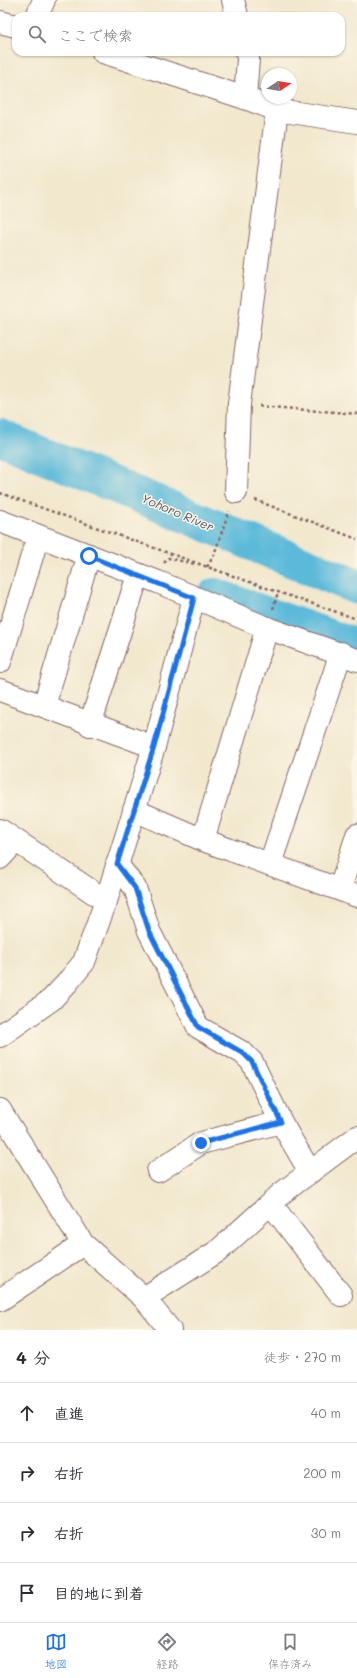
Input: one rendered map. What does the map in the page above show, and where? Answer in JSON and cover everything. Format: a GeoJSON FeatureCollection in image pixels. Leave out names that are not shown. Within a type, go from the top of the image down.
{"type":"FeatureCollection","features":[{"type":"Feature","properties":{"kind":"street"},"geometry":{"type":"LineString","coordinates":[[40,12],[44,0]]}},
{"type":"Feature","properties":{"kind":"street"},"geometry":{"type":"LineString","coordinates":[[233,0],[236,12]]}},
{"type":"Feature","properties":{"kind":"street"},"geometry":{"type":"LineString","coordinates":[[0,22],[12,25]]}},
{"type":"Feature","properties":{"kind":"street"},"geometry":{"type":"LineString","coordinates":[[128,56],[141,58],[277,110],[357,122]]}},
{"type":"Feature","properties":{"kind":"street"},"geometry":{"type":"LineString","coordinates":[[245,98],[248,56]]}},
{"type":"Feature","properties":{"kind":"street"},"geometry":{"type":"LineString","coordinates":[[233,501],[239,404],[277,110]]}},
{"type":"Feature","properties":{"kind":"street"},"geometry":{"type":"LineString","coordinates":[[0,522],[138,575],[267,628],[349,656],[270,864]]}},
{"type":"Feature","properties":{"kind":"street"},"geometry":{"type":"LineString","coordinates":[[0,662],[38,536]]}},
{"type":"Feature","properties":{"kind":"street"},"geometry":{"type":"LineString","coordinates":[[44,706],[89,556]]}},
{"type":"Feature","properties":{"kind":"street"},"geometry":{"type":"LineString","coordinates":[[90,725],[138,575]]}},
{"type":"Feature","properties":{"kind":"street"},"geometry":{"type":"LineString","coordinates":[[0,1036],[51,1000],[84,962],[106,901],[154,747],[194,598]]}},
{"type":"Feature","properties":{"kind":"street"},"geometry":{"type":"LineString","coordinates":[[203,840],[267,628]]}},
{"type":"Feature","properties":{"kind":"street"},"geometry":{"type":"LineString","coordinates":[[0,690],[90,725],[154,747]]}},
{"type":"Feature","properties":{"kind":"street"},"geometry":{"type":"LineString","coordinates":[[134,810],[203,840],[349,893],[357,835]]}},
{"type":"Feature","properties":{"kind":"street"},"geometry":{"type":"LineString","coordinates":[[0,858],[8,836],[106,901]]}},
{"type":"Feature","properties":{"kind":"street"},"geometry":{"type":"LineString","coordinates":[[117,864],[135,888],[149,931],[198,1027],[243,1053],[252,1062],[281,1122],[310,1172]]}},
{"type":"Feature","properties":{"kind":"street"},"geometry":{"type":"LineString","coordinates":[[0,1110],[83,1244],[144,1298],[170,1330]]}},
{"type":"Feature","properties":{"kind":"street"},"geometry":{"type":"LineString","coordinates":[[158,1171],[201,1143],[281,1122]]}},
{"type":"Feature","properties":{"kind":"street"},"geometry":{"type":"LineString","coordinates":[[144,1298],[218,1251],[282,1193],[357,1137]]}},
{"type":"Feature","properties":{"kind":"street"},"geometry":{"type":"LineString","coordinates":[[271,1204],[341,1295]]}},
{"type":"Feature","properties":{"kind":"street"},"geometry":{"type":"LineString","coordinates":[[0,1300],[83,1244]]}},
{"type":"Feature","properties":{"kind":"path"},"geometry":{"type":"LineString","coordinates":[[239,404],[357,414]]}},
{"type":"Feature","properties":{"kind":"path"},"geometry":{"type":"LineString","coordinates":[[0,493],[357,619]]}},
{"type":"Feature","properties":{"kind":"path"},"geometry":{"type":"LineString","coordinates":[[208,567],[214,556],[233,501],[357,540]]}},
{"type":"Feature","properties":{"kind":"path"},"geometry":{"type":"LineString","coordinates":[[163,566],[168,558],[208,567]]}},
{"type":"Feature","properties":{"kind":"waterway","name":"Yohoro River"},"geometry":{"type":"LineString","coordinates":[[0,437],[357,587]]}},
{"type":"Feature","properties":{"kind":"waterway"},"geometry":{"type":"LineString","coordinates":[[215,596],[357,647]]}},
{"type":"Feature","properties":{"kind":"route"},"geometry":{"type":"LineString","coordinates":[[89,556],[158,582],[194,598],[154,747],[117,864],[135,888],[149,931],[198,1027],[243,1053],[252,1062],[281,1122],[201,1143]]}}]}
